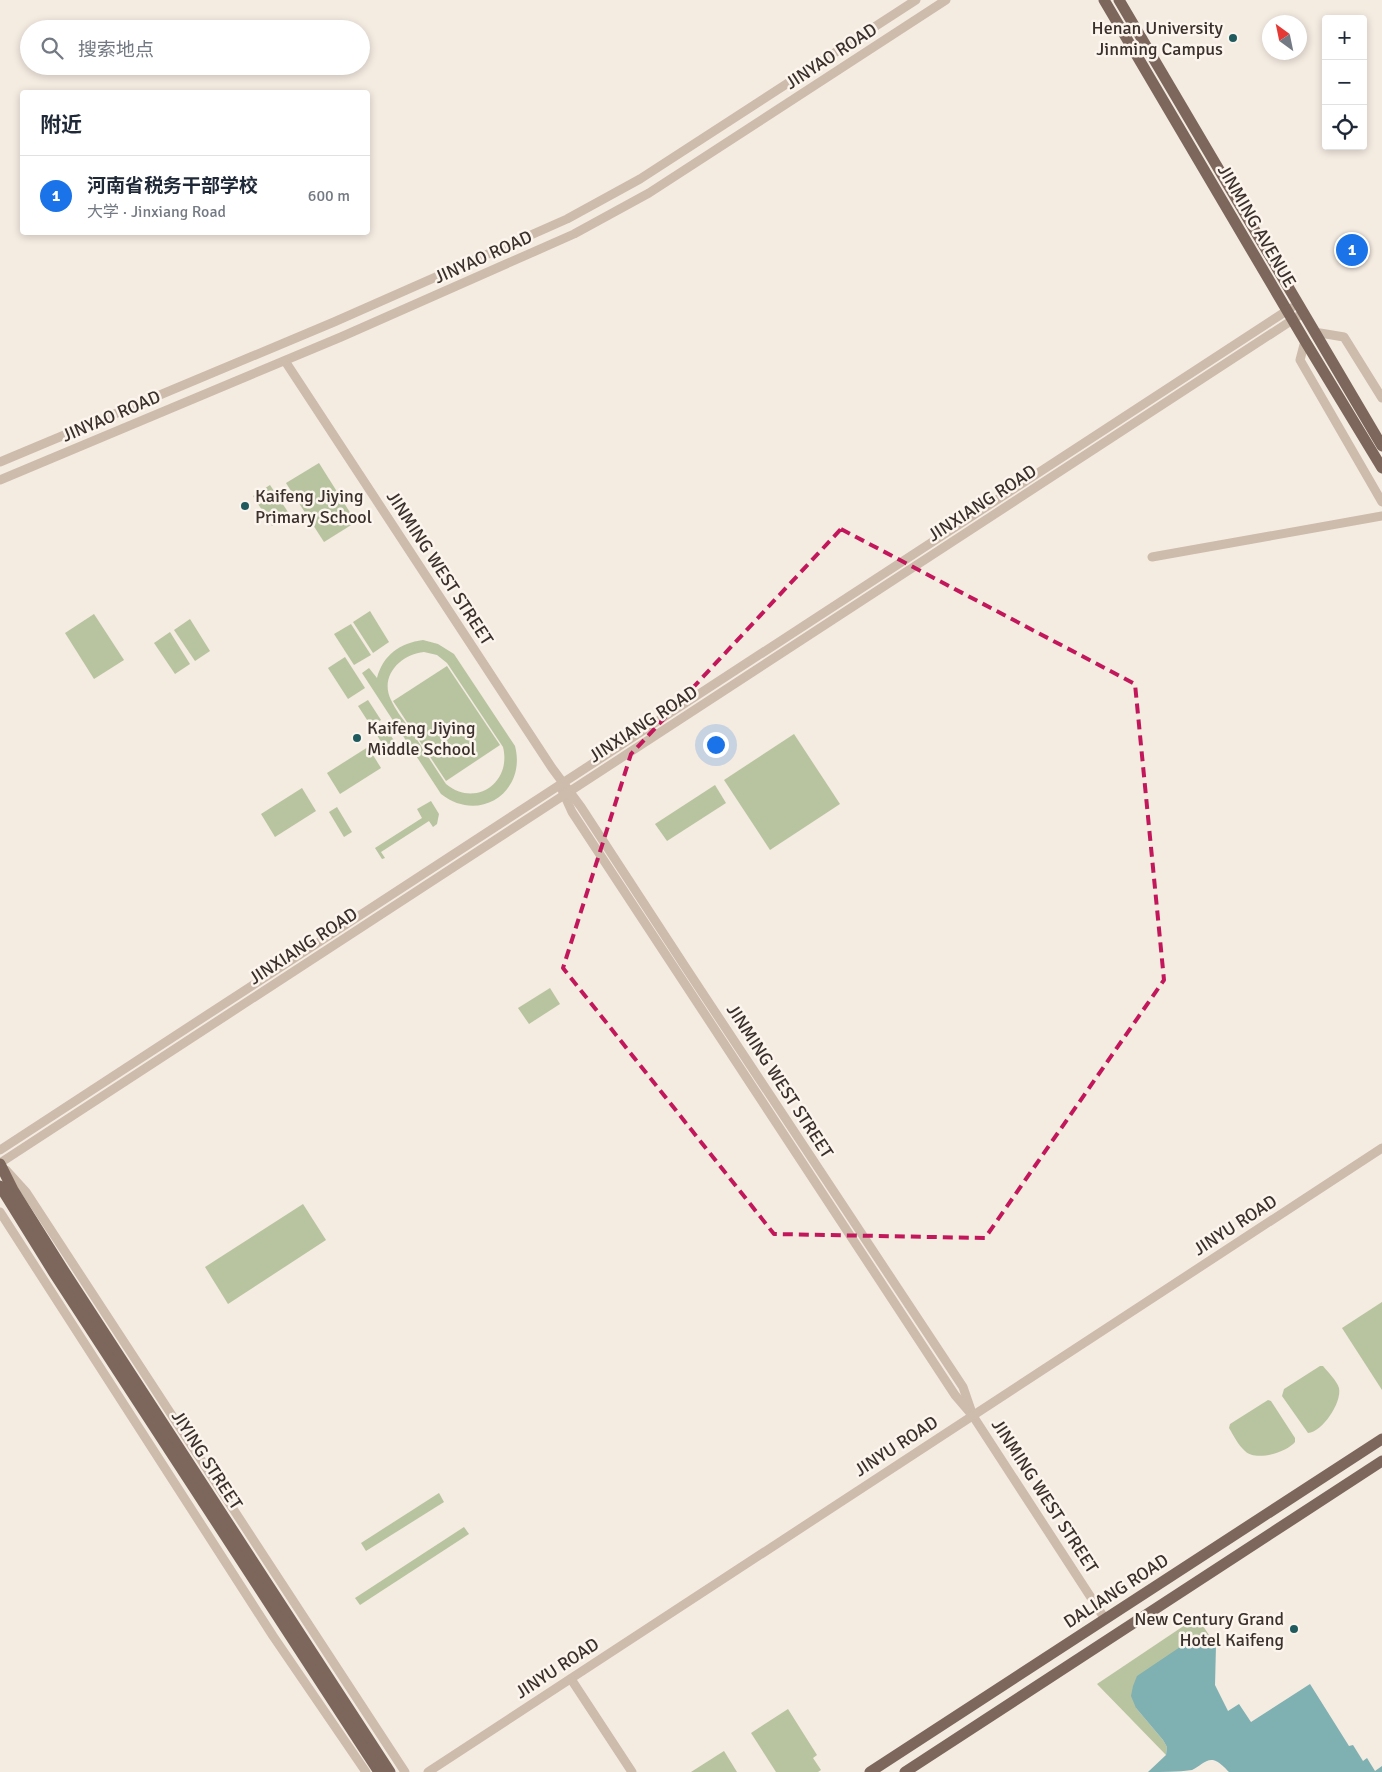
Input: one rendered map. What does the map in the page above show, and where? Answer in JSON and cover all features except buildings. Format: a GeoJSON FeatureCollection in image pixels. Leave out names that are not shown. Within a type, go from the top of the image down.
{"type":"FeatureCollection","features":[{"type":"Feature","properties":{"kind":"main road","name":"JINMING AVENUE"},"geometry":{"type":"LineString","coordinates":[[1104,0],[1304,341],[1382,468]]}},
{"type":"Feature","properties":{"kind":"main road","name":"JINMING AVENUE"},"geometry":{"type":"LineString","coordinates":[[1119,0],[1382,446]]}},
{"type":"Feature","properties":{"kind":"main road","name":"JIYING STREET"},"geometry":{"type":"LineString","coordinates":[[0,1163],[13,1190],[62,1268],[390,1772]]}},
{"type":"Feature","properties":{"kind":"main road","name":"JIYING STREET"},"geometry":{"type":"LineString","coordinates":[[0,1186],[75,1306],[380,1772]]}},
{"type":"Feature","properties":{"kind":"main road","name":"DALIANG ROAD"},"geometry":{"type":"LineString","coordinates":[[870,1772],[1382,1439]]}},
{"type":"Feature","properties":{"kind":"main road","name":"DALIANG ROAD"},"geometry":{"type":"LineString","coordinates":[[905,1772],[1382,1461]]}},
{"type":"Feature","properties":{"kind":"street","name":"JINYAO ROAD"},"geometry":{"type":"LineString","coordinates":[[0,462],[334,322],[566,219],[640,179],[916,0]]}},
{"type":"Feature","properties":{"kind":"street","name":"JINYAO ROAD"},"geometry":{"type":"LineString","coordinates":[[0,480],[285,361],[539,250],[626,207],[946,0]]}},
{"type":"Feature","properties":{"kind":"street","name":"JINXIANG ROAD"},"geometry":{"type":"LineString","coordinates":[[0,1150],[561,784],[1301,309]]}},
{"type":"Feature","properties":{"kind":"street","name":"JINXIANG ROAD"},"geometry":{"type":"LineString","coordinates":[[0,1163],[567,793],[1290,316]]}},
{"type":"Feature","properties":{"kind":"street"},"geometry":{"type":"LineString","coordinates":[[1314,332],[1344,337],[1382,398]]}},
{"type":"Feature","properties":{"kind":"street"},"geometry":{"type":"LineString","coordinates":[[1304,341],[1300,360],[1382,502]]}},
{"type":"Feature","properties":{"kind":"street","name":"JINMING WEST STREET"},"geometry":{"type":"LineString","coordinates":[[285,361],[552,768],[567,793],[572,812],[662,951],[955,1395],[973,1416],[1105,1619]]}},
{"type":"Feature","properties":{"kind":"street"},"geometry":{"type":"LineString","coordinates":[[1152,557],[1382,516]]}},
{"type":"Feature","properties":{"kind":"street","name":"JINYU ROAD"},"geometry":{"type":"LineString","coordinates":[[428,1772],[1382,1148]]}},
{"type":"Feature","properties":{"kind":"street"},"geometry":{"type":"LineString","coordinates":[[0,1163],[26,1192],[405,1772]]}},
{"type":"Feature","properties":{"kind":"street"},"geometry":{"type":"LineString","coordinates":[[0,1212],[273,1636],[366,1772]]}},
{"type":"Feature","properties":{"kind":"street"},"geometry":{"type":"LineString","coordinates":[[571,1679],[632,1772]]}},
{"type":"Feature","properties":{"kind":"highlighted area"},"geometry":{"type":"Polygon","coordinates":[[[841,529],[1135,684],[1164,980],[985,1238],[774,1234],[563,968],[631,754],[841,529]]]}},
{"type":"Feature","properties":{"kind":"green space"},"geometry":{"type":"Polygon","coordinates":[[[319,463],[356,522],[324,542],[286,483],[319,463]]]}},
{"type":"Feature","properties":{"kind":"green space"},"geometry":{"type":"Polygon","coordinates":[[[270,485],[290,515],[272,526],[253,496],[270,485]]]}},
{"type":"Feature","properties":{"kind":"green space"},"geometry":{"type":"Polygon","coordinates":[[[370,611],[389,642],[373,653],[353,622],[370,611]]]}},
{"type":"Feature","properties":{"kind":"green space"},"geometry":{"type":"Polygon","coordinates":[[[94,614],[124,660],[94,679],[65,633],[94,614]]]}},
{"type":"Feature","properties":{"kind":"green space"},"geometry":{"type":"Polygon","coordinates":[[[190,619],[210,651],[195,661],[174,630],[190,619]]]}},
{"type":"Feature","properties":{"kind":"green space"},"geometry":{"type":"Polygon","coordinates":[[[351,624],[371,655],[354,665],[334,634],[351,624]]]}},
{"type":"Feature","properties":{"kind":"green space"},"geometry":{"type":"Polygon","coordinates":[[[170,632],[190,664],[175,674],[154,643],[170,632]]]}},
{"type":"Feature","properties":{"kind":"green space"},"geometry":{"type":"Polygon","coordinates":[[[423,640],[438,644],[454,654],[515,746],[517,762],[514,777],[507,789],[497,799],[484,804],[470,806],[456,802],[441,794],[362,673],[369,668],[377,678],[383,663],[388,657],[400,647],[423,640]],[[424,652],[407,657],[400,662],[390,675],[388,691],[397,710],[446,784],[457,791],[479,792],[489,788],[497,781],[502,771],[504,760],[503,747],[447,663],[437,655],[424,652]]]}},
{"type":"Feature","properties":{"kind":"green space"},"geometry":{"type":"Polygon","coordinates":[[[345,657],[365,688],[348,699],[328,668],[345,657]]]}},
{"type":"Feature","properties":{"kind":"green space"},"geometry":{"type":"Polygon","coordinates":[[[447,666],[500,745],[446,781],[393,701],[447,666]]]}},
{"type":"Feature","properties":{"kind":"green space"},"geometry":{"type":"Polygon","coordinates":[[[368,700],[381,720],[371,726],[358,706],[368,700]]]}},
{"type":"Feature","properties":{"kind":"green space"},"geometry":{"type":"Polygon","coordinates":[[[384,726],[398,746],[388,753],[375,732],[384,726]]]}},
{"type":"Feature","properties":{"kind":"green space"},"geometry":{"type":"Polygon","coordinates":[[[794,734],[840,804],[770,850],[724,780],[794,734]]]}},
{"type":"Feature","properties":{"kind":"green space"},"geometry":{"type":"Polygon","coordinates":[[[368,747],[381,768],[340,794],[327,773],[368,747]]]}},
{"type":"Feature","properties":{"kind":"green space"},"geometry":{"type":"Polygon","coordinates":[[[715,785],[726,803],[667,841],[655,824],[715,785]]]}},
{"type":"Feature","properties":{"kind":"green space"},"geometry":{"type":"Polygon","coordinates":[[[302,788],[316,811],[275,837],[261,814],[302,788]]]}},
{"type":"Feature","properties":{"kind":"green space"},"geometry":{"type":"Polygon","coordinates":[[[431,801],[439,814],[437,824],[433,827],[429,821],[381,852],[385,858],[382,859],[375,848],[422,818],[417,809],[431,801]]]}},
{"type":"Feature","properties":{"kind":"green space"},"geometry":{"type":"Polygon","coordinates":[[[337,807],[352,832],[344,837],[329,812],[337,807]]]}},
{"type":"Feature","properties":{"kind":"green space"},"geometry":{"type":"Polygon","coordinates":[[[550,988],[560,1004],[529,1024],[518,1008],[550,988]]]}},
{"type":"Feature","properties":{"kind":"green space"},"geometry":{"type":"Polygon","coordinates":[[[303,1204],[326,1240],[228,1304],[205,1267],[303,1204]]]}},
{"type":"Feature","properties":{"kind":"green space"},"geometry":{"type":"Polygon","coordinates":[[[1382,1302],[1382,1390],[1342,1328],[1382,1302]]]}},
{"type":"Feature","properties":{"kind":"green space"},"geometry":{"type":"Polygon","coordinates":[[[1320,1366],[1323,1366],[1336,1382],[1339,1394],[1330,1416],[1319,1428],[1308,1433],[1282,1396],[1284,1389],[1320,1366]]]}},
{"type":"Feature","properties":{"kind":"green space"},"geometry":{"type":"Polygon","coordinates":[[[1268,1400],[1271,1401],[1295,1438],[1295,1442],[1279,1452],[1256,1456],[1245,1451],[1229,1428],[1230,1424],[1268,1400]]]}},
{"type":"Feature","properties":{"kind":"green space"},"geometry":{"type":"Polygon","coordinates":[[[439,1493],[444,1502],[366,1551],[361,1543],[439,1493]]]}},
{"type":"Feature","properties":{"kind":"green space"},"geometry":{"type":"Polygon","coordinates":[[[464,1527],[469,1534],[360,1605],[355,1598],[464,1527]]]}},
{"type":"Feature","properties":{"kind":"green space"},"geometry":{"type":"Polygon","coordinates":[[[1197,1617],[1213,1641],[1196,1644],[1136,1708],[1163,1740],[1167,1747],[1166,1755],[1097,1684],[1197,1617]]]}},
{"type":"Feature","properties":{"kind":"green space"},"geometry":{"type":"Polygon","coordinates":[[[788,1709],[817,1755],[813,1758],[821,1770],[818,1772],[776,1772],[751,1733],[788,1709]]]}},
{"type":"Feature","properties":{"kind":"green space"},"geometry":{"type":"Polygon","coordinates":[[[724,1751],[737,1772],[691,1772],[724,1751]]]}},
{"type":"Feature","properties":{"kind":"water"},"geometry":{"type":"Polygon","coordinates":[[[1189,1641],[1203,1644],[1213,1641],[1216,1645],[1215,1685],[1228,1711],[1239,1704],[1251,1722],[1310,1684],[1349,1746],[1353,1745],[1363,1761],[1367,1758],[1375,1771],[1382,1766],[1382,1772],[1229,1772],[1220,1763],[1210,1760],[1192,1770],[1148,1772],[1166,1755],[1167,1747],[1136,1708],[1131,1696],[1133,1686],[1137,1676],[1189,1641]]]}},
{"type":"Feature","properties":{"kind":"place","name":"Henan University Jinming Campus"},"geometry":{"type":"Point","coordinates":[1233,38]}},
{"type":"Feature","properties":{"kind":"place","name":"河南省税务干部学校"},"geometry":{"type":"Point","coordinates":[1352,250]}},
{"type":"Feature","properties":{"kind":"place","name":"Kaifeng Jiying Primary School"},"geometry":{"type":"Point","coordinates":[245,506]}},
{"type":"Feature","properties":{"kind":"place","name":"Kaifeng Jiying Middle School"},"geometry":{"type":"Point","coordinates":[357,738]}},
{"type":"Feature","properties":{"kind":"place","name":"New Century Grand Hotel Kaifeng"},"geometry":{"type":"Point","coordinates":[1294,1629]}}]}
